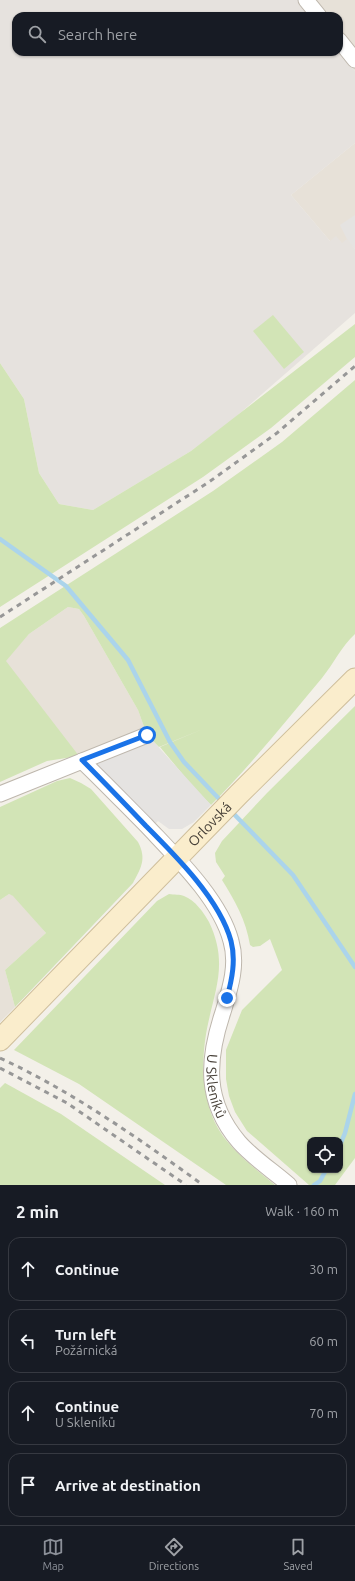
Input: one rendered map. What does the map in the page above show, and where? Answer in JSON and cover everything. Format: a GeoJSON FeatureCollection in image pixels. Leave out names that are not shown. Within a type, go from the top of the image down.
{"type":"FeatureCollection","features":[{"type":"Feature","properties":{"kind":"main road","name":"Orlovská"},"geometry":{"type":"LineString","coordinates":[[0,1040],[239,794],[355,679]]}},
{"type":"Feature","properties":{"kind":"street"},"geometry":{"type":"LineString","coordinates":[[306,0],[316,12]]}},
{"type":"Feature","properties":{"kind":"street"},"geometry":{"type":"LineString","coordinates":[[343,45],[355,60]]}},
{"type":"Feature","properties":{"kind":"street"},"geometry":{"type":"LineString","coordinates":[[0,794],[147,735]]}},
{"type":"Feature","properties":{"kind":"street","name":"U Skleníků"},"geometry":{"type":"LineString","coordinates":[[82,760],[178,858],[216,906],[232,942],[234,959],[233,976],[211,1062],[212,1086],[216,1104],[222,1119],[240,1143],[287,1183]]}},
{"type":"Feature","properties":{"kind":"shaded area"},"geometry":{"type":"Polygon","coordinates":[[[0,0],[298,0],[308,12],[12,12],[12,56],[343,56],[355,71],[355,143],[291,195],[330,241],[336,236],[342,243],[347,239],[355,249],[355,313],[231,421],[191,451],[93,510],[59,504],[39,473],[24,399],[0,363],[0,0]]]}},
{"type":"Feature","properties":{"kind":"shaded area"},"geometry":{"type":"Polygon","coordinates":[[[298,0],[355,0],[355,71],[343,56],[343,12],[308,12],[298,0]]]}},
{"type":"Feature","properties":{"kind":"shaded area"},"geometry":{"type":"Polygon","coordinates":[[[355,143],[355,249],[347,240],[342,244],[330,241],[291,195],[355,143]]]}},
{"type":"Feature","properties":{"kind":"shaded area"},"geometry":{"type":"Polygon","coordinates":[[[355,215],[355,249],[347,239],[340,225],[355,215]]]}},
{"type":"Feature","properties":{"kind":"shaded area"},"geometry":{"type":"Polygon","coordinates":[[[68,607],[79,609],[84,616],[138,710],[147,735],[82,761],[5,661],[29,634],[68,607]]]}},
{"type":"Feature","properties":{"kind":"shaded area"},"geometry":{"type":"Polygon","coordinates":[[[152,740],[211,805],[194,822],[182,829],[169,829],[158,821],[155,824],[93,765],[152,740]]]}},
{"type":"Feature","properties":{"kind":"shaded area"},"geometry":{"type":"Polygon","coordinates":[[[9,894],[14,896],[46,933],[5,970],[15,1007],[0,1022],[0,900],[9,894]]]}},
{"type":"Feature","properties":{"kind":"green space"},"geometry":{"type":"Polygon","coordinates":[[[273,315],[304,352],[284,369],[253,331],[273,315]]]}},
{"type":"Feature","properties":{"kind":"green space"},"geometry":{"type":"Polygon","coordinates":[[[355,324],[355,357],[271,428],[203,477],[0,607],[0,363],[24,399],[39,473],[59,504],[93,510],[191,451],[355,324]]]}},
{"type":"Feature","properties":{"kind":"green space"},"geometry":{"type":"Polygon","coordinates":[[[355,380],[355,634],[346,644],[322,678],[254,759],[211,805],[195,789],[160,747],[203,729],[159,747],[147,735],[138,710],[84,616],[79,609],[68,607],[29,634],[6,661],[79,756],[47,761],[0,782],[0,628],[213,491],[282,442],[355,380]]]}},
{"type":"Feature","properties":{"kind":"green space"},"geometry":{"type":"Polygon","coordinates":[[[355,706],[355,1158],[335,1185],[309,1185],[247,1131],[235,1112],[229,1096],[226,1079],[226,1050],[242,1010],[282,970],[270,939],[260,946],[253,947],[250,945],[246,927],[222,880],[225,876],[216,862],[215,853],[222,841],[267,793],[355,706]]]}},
{"type":"Feature","properties":{"kind":"green space"},"geometry":{"type":"Polygon","coordinates":[[[70,778],[91,789],[138,842],[142,853],[142,863],[133,883],[15,1007],[5,970],[46,933],[13,896],[9,894],[0,900],[0,807],[57,781],[70,778]]]}},
{"type":"Feature","properties":{"kind":"green space"},"geometry":{"type":"Polygon","coordinates":[[[169,894],[181,895],[192,900],[205,915],[215,938],[219,968],[218,982],[205,1041],[204,1058],[205,1085],[210,1110],[221,1133],[228,1143],[246,1161],[275,1185],[226,1185],[79,1084],[14,1050],[157,901],[169,894]]]}},
{"type":"Feature","properties":{"kind":"green space"},"geometry":{"type":"Polygon","coordinates":[[[5,1083],[61,1114],[165,1185],[0,1185],[0,1088],[5,1083]]]}},
{"type":"Feature","properties":{"kind":"waterway"},"geometry":{"type":"LineString","coordinates":[[0,539],[66,586],[128,660],[170,742],[184,762],[223,803]]}},
{"type":"Feature","properties":{"kind":"waterway"},"geometry":{"type":"LineString","coordinates":[[231,811],[293,875],[355,967]]}},
{"type":"Feature","properties":{"kind":"waterway"},"geometry":{"type":"LineString","coordinates":[[343,1138],[355,1094]]}},
{"type":"Feature","properties":{"kind":"waterway"},"geometry":{"type":"LineString","coordinates":[[314,1185],[320,1181],[324,1173]]}},
{"type":"Feature","properties":{"kind":"railway"},"geometry":{"type":"LineString","coordinates":[[0,617],[209,482],[277,433],[355,366]]}},
{"type":"Feature","properties":{"kind":"railway"},"geometry":{"type":"LineString","coordinates":[[0,1058],[27,1071],[79,1101],[129,1133],[203,1185]]}},
{"type":"Feature","properties":{"kind":"railway"},"geometry":{"type":"LineString","coordinates":[[0,1068],[67,1103],[186,1185]]}},
{"type":"Feature","properties":{"kind":"route"},"geometry":{"type":"LineString","coordinates":[[147,735],[82,760],[178,858],[216,906],[232,942],[234,959],[233,976],[227,998]]}}]}
